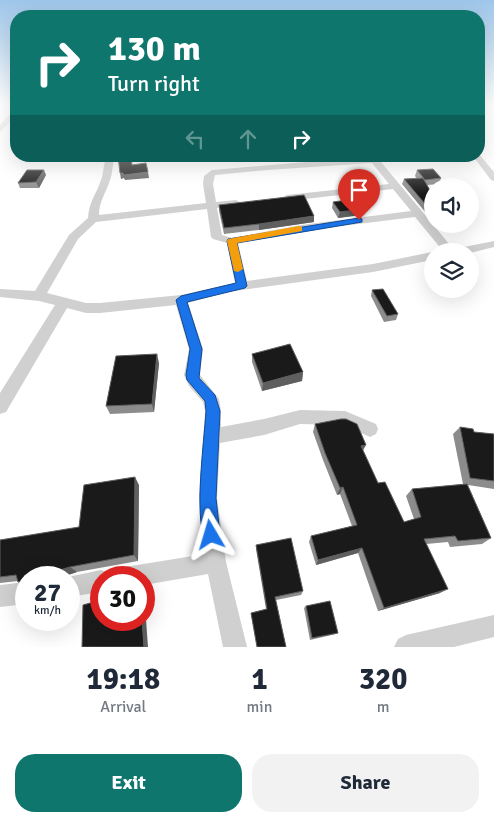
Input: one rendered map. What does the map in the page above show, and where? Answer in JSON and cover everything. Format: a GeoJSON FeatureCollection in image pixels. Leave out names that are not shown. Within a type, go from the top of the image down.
{"type":"FeatureCollection","features":[{"type":"Feature","properties":{"kind":"street"},"geometry":{"type":"LineString","coordinates":[[93,219],[94,204],[106,179],[108,162]]}},
{"type":"Feature","properties":{"kind":"street"},"geometry":{"type":"LineString","coordinates":[[325,162],[212,173],[209,176],[208,184],[217,237],[232,241],[301,228],[418,212]]}},
{"type":"Feature","properties":{"kind":"street"},"geometry":{"type":"LineString","coordinates":[[375,162],[443,243]]}},
{"type":"Feature","properties":{"kind":"street"},"geometry":{"type":"LineString","coordinates":[[481,162],[494,178]]}},
{"type":"Feature","properties":{"kind":"street"},"geometry":{"type":"LineString","coordinates":[[279,199],[396,186]]}},
{"type":"Feature","properties":{"kind":"street"},"geometry":{"type":"LineString","coordinates":[[39,296],[73,237],[93,219],[250,202]]}},
{"type":"Feature","properties":{"kind":"street"},"geometry":{"type":"LineString","coordinates":[[232,241],[242,286]]}},
{"type":"Feature","properties":{"kind":"street"},"geometry":{"type":"LineString","coordinates":[[479,247],[494,244]]}},
{"type":"Feature","properties":{"kind":"street"},"geometry":{"type":"LineString","coordinates":[[0,293],[39,296],[86,308],[100,308],[181,300],[227,288],[373,268],[424,258]]}},
{"type":"Feature","properties":{"kind":"street"},"geometry":{"type":"LineString","coordinates":[[181,300],[196,349],[192,375],[194,380],[211,399],[213,411],[208,498],[216,562],[235,647]]}},
{"type":"Feature","properties":{"kind":"street"},"geometry":{"type":"LineString","coordinates":[[0,407],[63,303]]}},
{"type":"Feature","properties":{"kind":"street"},"geometry":{"type":"LineString","coordinates":[[212,436],[264,427],[300,417],[316,416],[345,418],[370,429]]}},
{"type":"Feature","properties":{"kind":"street"},"geometry":{"type":"LineString","coordinates":[[155,573],[216,562]]}},
{"type":"Feature","properties":{"kind":"street"},"geometry":{"type":"LineString","coordinates":[[0,596],[15,594]]}},
{"type":"Feature","properties":{"kind":"street"},"geometry":{"type":"LineString","coordinates":[[406,647],[494,626]]}},
{"type":"Feature","properties":{"kind":"building"},"geometry":{"type":"Polygon","coordinates":[[[119,162],[132,162],[132,165],[146,163],[148,172],[124,175],[120,173],[119,162]]]}},
{"type":"Feature","properties":{"kind":"building"},"geometry":{"type":"Polygon","coordinates":[[[433,169],[441,178],[424,179],[417,170],[433,169]]]}},
{"type":"Feature","properties":{"kind":"building"},"geometry":{"type":"Polygon","coordinates":[[[27,170],[44,170],[36,182],[18,183],[27,170]]]}},
{"type":"Feature","properties":{"kind":"building"},"geometry":{"type":"Polygon","coordinates":[[[423,178],[424,203],[404,179],[423,178]]]}},
{"type":"Feature","properties":{"kind":"building"},"geometry":{"type":"Polygon","coordinates":[[[304,195],[314,216],[224,228],[219,205],[304,195]]]}},
{"type":"Feature","properties":{"kind":"building"},"geometry":{"type":"Polygon","coordinates":[[[355,199],[362,209],[340,212],[333,202],[355,199]]]}},
{"type":"Feature","properties":{"kind":"building"},"geometry":{"type":"Polygon","coordinates":[[[383,289],[398,314],[387,316],[372,290],[383,289]]]}},
{"type":"Feature","properties":{"kind":"building"},"geometry":{"type":"Polygon","coordinates":[[[290,344],[303,372],[263,383],[252,354],[290,344]]]}},
{"type":"Feature","properties":{"kind":"building"},"geometry":{"type":"Polygon","coordinates":[[[157,354],[152,404],[106,406],[116,356],[157,354]]]}},
{"type":"Feature","properties":{"kind":"building"},"geometry":{"type":"Polygon","coordinates":[[[341,419],[357,424],[366,445],[361,446],[378,483],[385,482],[404,522],[421,517],[412,489],[467,484],[491,538],[458,541],[455,536],[424,539],[448,589],[384,608],[362,548],[318,560],[311,536],[357,525],[343,487],[340,488],[325,453],[315,424],[341,419]]]}},
{"type":"Feature","properties":{"kind":"building"},"geometry":{"type":"Polygon","coordinates":[[[460,427],[473,429],[474,432],[494,434],[494,481],[470,478],[460,427]]]}},
{"type":"Feature","properties":{"kind":"building"},"geometry":{"type":"Polygon","coordinates":[[[135,477],[134,555],[75,566],[15,566],[15,575],[0,577],[0,540],[79,527],[84,485],[135,477]]]}},
{"type":"Feature","properties":{"kind":"building"},"geometry":{"type":"Polygon","coordinates":[[[291,538],[303,591],[275,597],[286,647],[257,647],[251,613],[267,609],[256,545],[291,538]]]}},
{"type":"Feature","properties":{"kind":"building"},"geometry":{"type":"Polygon","coordinates":[[[330,601],[338,633],[312,638],[306,606],[330,601]]]}},
{"type":"Feature","properties":{"kind":"building"},"geometry":{"type":"Polygon","coordinates":[[[90,603],[90,631],[143,631],[144,647],[82,647],[83,605],[90,603]]]}},
{"type":"Feature","properties":{"kind":"slow traffic"},"geometry":{"type":"LineString","coordinates":[[238,269],[232,241],[299,229]]}},
{"type":"Feature","properties":{"kind":"route"},"geometry":{"type":"LineString","coordinates":[[211,535],[208,498],[213,411],[211,399],[198,386],[192,375],[196,349],[181,300],[242,286],[232,241],[301,228],[359,220]]}}]}
